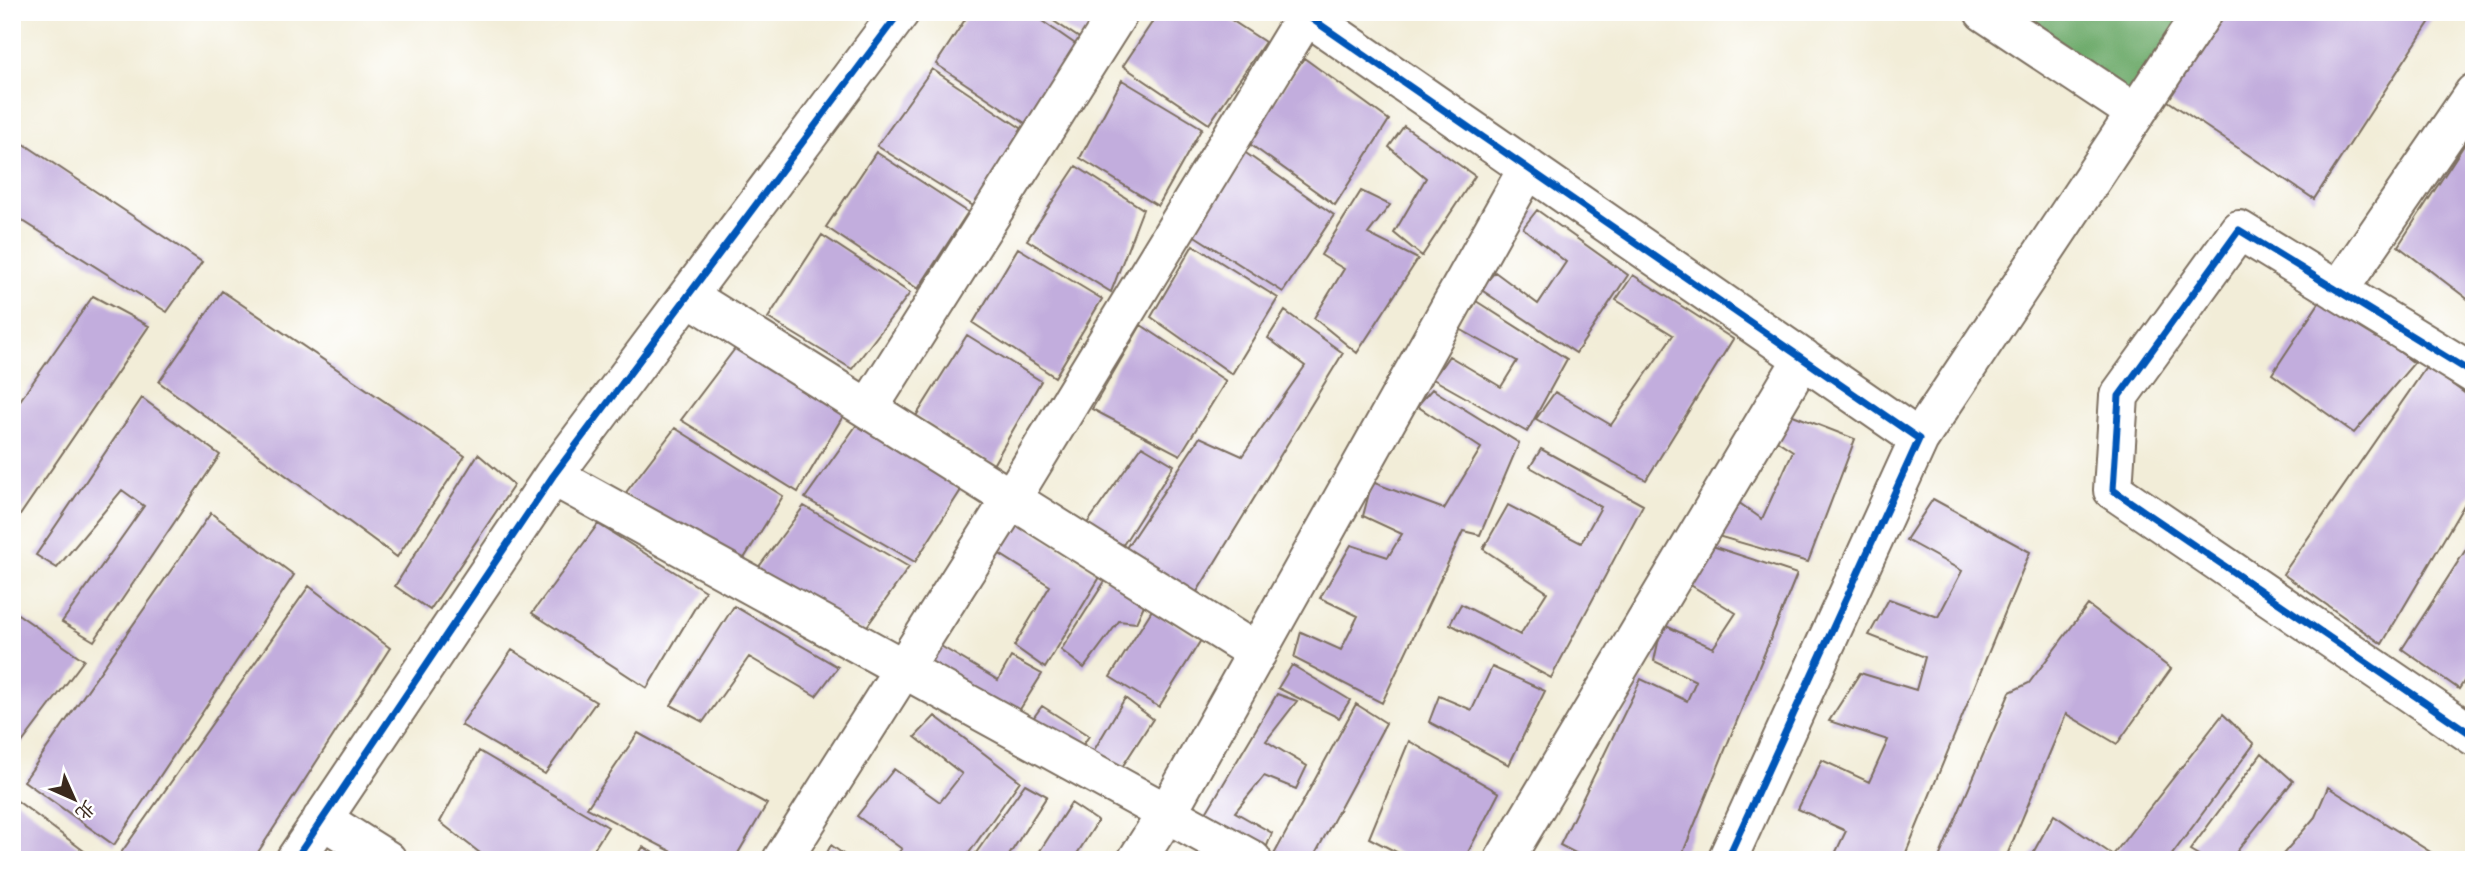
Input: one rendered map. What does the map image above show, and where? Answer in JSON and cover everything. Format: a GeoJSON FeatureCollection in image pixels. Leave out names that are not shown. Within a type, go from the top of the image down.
{"type":"FeatureCollection","features":[{"type":"Feature","properties":{"kind":"street"},"geometry":{"type":"LineString","coordinates":[[295,860],[553,476],[900,12]]}},
{"type":"Feature","properties":{"kind":"street"},"geometry":{"type":"LineString","coordinates":[[868,409],[1119,12]]}},
{"type":"Feature","properties":{"kind":"street"},"geometry":{"type":"LineString","coordinates":[[1984,12],[2136,113]]}},
{"type":"Feature","properties":{"kind":"street"},"geometry":{"type":"LineString","coordinates":[[1727,860],[1919,439],[2203,12]]}},
{"type":"Feature","properties":{"kind":"street"},"geometry":{"type":"LineString","coordinates":[[782,860],[1011,499],[1304,14],[1919,439]]}},
{"type":"Feature","properties":{"kind":"street"},"geometry":{"type":"LineString","coordinates":[[2339,291],[2474,93]]}},
{"type":"Feature","properties":{"kind":"street"},"geometry":{"type":"LineString","coordinates":[[1137,860],[1167,813],[1528,168]]}},
{"type":"Feature","properties":{"kind":"street"},"geometry":{"type":"LineString","coordinates":[[2474,374],[2239,230],[2119,397],[2113,490],[2474,736]]}},
{"type":"Feature","properties":{"kind":"street"},"geometry":{"type":"LineString","coordinates":[[688,296],[1256,653]]}},
{"type":"Feature","properties":{"kind":"street"},"geometry":{"type":"LineString","coordinates":[[1504,860],[1802,358]]}},
{"type":"Feature","properties":{"kind":"street"},"geometry":{"type":"LineString","coordinates":[[553,476],[1252,860]]}},
{"type":"Feature","properties":{"kind":"street"},"geometry":{"type":"LineString","coordinates":[[323,819],[387,860]]}},
{"type":"Feature","properties":{"kind":"green space"},"geometry":{"type":"Polygon","coordinates":[[[1984,12],[2203,12],[2136,113],[1984,12]]]}},
{"type":"Feature","properties":{"kind":"building"},"geometry":{"type":"Polygon","coordinates":[[[970,12],[1029,12],[1081,48],[1028,125],[936,64],[970,12]]]}},
{"type":"Feature","properties":{"kind":"building"},"geometry":{"type":"Polygon","coordinates":[[[1040,12],[1105,12],[1087,43],[1040,12]]]}},
{"type":"Feature","properties":{"kind":"building"},"geometry":{"type":"Polygon","coordinates":[[[1159,12],[1219,12],[1265,42],[1209,124],[1123,66],[1159,12]]]}},
{"type":"Feature","properties":{"kind":"building"},"geometry":{"type":"Polygon","coordinates":[[[2224,12],[2436,12],[2314,199],[2165,99],[2224,12]]]}},
{"type":"Feature","properties":{"kind":"building"},"geometry":{"type":"Polygon","coordinates":[[[1304,58],[1389,120],[1335,205],[1247,142],[1304,58]]]}},
{"type":"Feature","properties":{"kind":"building"},"geometry":{"type":"Polygon","coordinates":[[[932,69],[1027,132],[975,207],[877,146],[932,69]]]}},
{"type":"Feature","properties":{"kind":"building"},"geometry":{"type":"Polygon","coordinates":[[[1122,80],[1202,128],[1158,206],[1080,158],[1122,80]]]}},
{"type":"Feature","properties":{"kind":"building"},"geometry":{"type":"Polygon","coordinates":[[[1404,126],[1475,176],[1422,256],[1394,233],[1426,178],[1389,147],[1404,126]]]}},
{"type":"Feature","properties":{"kind":"building"},"geometry":{"type":"Polygon","coordinates":[[[2474,130],[2474,304],[2398,246],[2474,130]]]}},
{"type":"Feature","properties":{"kind":"building"},"geometry":{"type":"Polygon","coordinates":[[[12,136],[202,262],[167,312],[12,214],[12,136]]]}},
{"type":"Feature","properties":{"kind":"building"},"geometry":{"type":"Polygon","coordinates":[[[1240,149],[1334,215],[1283,292],[1190,233],[1240,149]]]}},
{"type":"Feature","properties":{"kind":"building"},"geometry":{"type":"Polygon","coordinates":[[[876,152],[968,212],[918,289],[826,227],[876,152]]]}},
{"type":"Feature","properties":{"kind":"building"},"geometry":{"type":"Polygon","coordinates":[[[1076,166],[1143,209],[1111,292],[1027,240],[1076,166]]]}},
{"type":"Feature","properties":{"kind":"building"},"geometry":{"type":"Polygon","coordinates":[[[1361,191],[1390,205],[1368,234],[1418,259],[1357,353],[1314,318],[1344,269],[1321,255],[1361,191]]]}},
{"type":"Feature","properties":{"kind":"building"},"geometry":{"type":"Polygon","coordinates":[[[1537,210],[1628,275],[1576,353],[1480,289],[1495,272],[1538,304],[1566,262],[1523,228],[1537,210]]]}},
{"type":"Feature","properties":{"kind":"building"},"geometry":{"type":"Polygon","coordinates":[[[822,235],[910,293],[852,369],[768,318],[822,235]]]}},
{"type":"Feature","properties":{"kind":"building"},"geometry":{"type":"Polygon","coordinates":[[[1193,245],[1278,298],[1232,374],[1151,317],[1193,245]]]}},
{"type":"Feature","properties":{"kind":"building"},"geometry":{"type":"Polygon","coordinates":[[[1018,248],[1102,299],[1055,377],[973,323],[1018,248]]]}},
{"type":"Feature","properties":{"kind":"building"},"geometry":{"type":"Polygon","coordinates":[[[1633,275],[1733,339],[1646,480],[1536,419],[1555,392],[1611,425],[1673,335],[1616,300],[1633,275]]]}},
{"type":"Feature","properties":{"kind":"building"},"geometry":{"type":"Polygon","coordinates":[[[222,291],[465,456],[397,557],[159,382],[222,291]]]}},
{"type":"Feature","properties":{"kind":"building"},"geometry":{"type":"Polygon","coordinates":[[[2325,294],[2414,363],[2354,433],[2272,374],[2325,294]]]}},
{"type":"Feature","properties":{"kind":"building"},"geometry":{"type":"Polygon","coordinates":[[[93,296],[149,326],[12,527],[12,412],[93,296]]]}},
{"type":"Feature","properties":{"kind":"building"},"geometry":{"type":"Polygon","coordinates":[[[1476,301],[1567,359],[1527,432],[1433,379],[1449,356],[1501,387],[1517,361],[1458,328],[1476,301]]]}},
{"type":"Feature","properties":{"kind":"building"},"geometry":{"type":"Polygon","coordinates":[[[1285,311],[1343,353],[1195,595],[1124,551],[1200,437],[1242,456],[1305,366],[1268,338],[1285,311]]]}},
{"type":"Feature","properties":{"kind":"building"},"geometry":{"type":"Polygon","coordinates":[[[1141,325],[1226,381],[1180,455],[1092,409],[1141,325]]]}},
{"type":"Feature","properties":{"kind":"building"},"geometry":{"type":"Polygon","coordinates":[[[967,335],[1041,381],[993,465],[916,416],[967,335]]]}},
{"type":"Feature","properties":{"kind":"building"},"geometry":{"type":"Polygon","coordinates":[[[737,346],[846,411],[798,492],[681,420],[737,346]]]}},
{"type":"Feature","properties":{"kind":"building"},"geometry":{"type":"Polygon","coordinates":[[[2427,366],[2474,400],[2474,488],[2382,644],[2283,574],[2427,366]]]}},
{"type":"Feature","properties":{"kind":"building"},"geometry":{"type":"Polygon","coordinates":[[[1432,389],[1519,443],[1480,535],[1463,531],[1382,703],[1294,658],[1301,632],[1341,650],[1358,616],[1320,598],[1351,545],[1388,557],[1402,534],[1363,516],[1372,482],[1444,509],[1481,448],[1417,406],[1432,389]]]}},
{"type":"Feature","properties":{"kind":"building"},"geometry":{"type":"Polygon","coordinates":[[[142,398],[220,455],[94,641],[62,622],[144,506],[122,490],[57,568],[36,555],[142,398]]]}},
{"type":"Feature","properties":{"kind":"building"},"geometry":{"type":"Polygon","coordinates":[[[1780,410],[1855,439],[1808,562],[1714,535],[1735,500],[1762,519],[1793,451],[1764,432],[1780,410]]]}},
{"type":"Feature","properties":{"kind":"building"},"geometry":{"type":"Polygon","coordinates":[[[858,423],[961,490],[915,562],[805,498],[858,423]]]}},
{"type":"Feature","properties":{"kind":"building"},"geometry":{"type":"Polygon","coordinates":[[[675,428],[783,496],[738,568],[624,495],[675,428]]]}},
{"type":"Feature","properties":{"kind":"building"},"geometry":{"type":"Polygon","coordinates":[[[1142,446],[1174,465],[1123,545],[1086,525],[1142,446]]]}},
{"type":"Feature","properties":{"kind":"building"},"geometry":{"type":"Polygon","coordinates":[[[1541,449],[1643,505],[1551,678],[1450,624],[1461,604],[1520,635],[1547,592],[1483,549],[1508,505],[1581,543],[1601,507],[1530,467],[1541,449]]]}},
{"type":"Feature","properties":{"kind":"building"},"geometry":{"type":"Polygon","coordinates":[[[478,454],[514,485],[430,610],[395,586],[478,454]]]}},
{"type":"Feature","properties":{"kind":"building"},"geometry":{"type":"Polygon","coordinates":[[[1933,499],[2030,552],[1903,860],[1832,860],[1846,831],[1798,809],[1822,760],[1869,782],[1888,740],[1829,721],[1860,673],[1916,690],[1925,657],[1869,635],[1889,599],[1938,617],[1962,571],[1906,540],[1933,499]]]}},
{"type":"Feature","properties":{"kind":"building"},"geometry":{"type":"Polygon","coordinates":[[[804,506],[909,567],[863,632],[755,572],[804,506]]]}},
{"type":"Feature","properties":{"kind":"building"},"geometry":{"type":"Polygon","coordinates":[[[211,513],[294,575],[114,845],[24,781],[211,513]]]}},
{"type":"Feature","properties":{"kind":"building"},"geometry":{"type":"Polygon","coordinates":[[[1021,522],[1100,577],[1045,668],[1014,646],[1050,586],[995,551],[1021,522]]]}},
{"type":"Feature","properties":{"kind":"building"},"geometry":{"type":"Polygon","coordinates":[[[598,524],[705,591],[647,688],[532,613],[598,524]]]}},
{"type":"Feature","properties":{"kind":"building"},"geometry":{"type":"Polygon","coordinates":[[[2474,537],[2474,666],[2459,689],[2402,649],[2474,537]]]}},
{"type":"Feature","properties":{"kind":"building"},"geometry":{"type":"Polygon","coordinates":[[[1706,544],[1797,574],[1680,860],[1589,860],[1560,845],[1641,679],[1687,701],[1696,681],[1654,661],[1662,624],[1713,648],[1736,613],[1684,581],[1706,544]]]}},
{"type":"Feature","properties":{"kind":"building"},"geometry":{"type":"Polygon","coordinates":[[[1107,578],[1145,603],[1136,623],[1119,621],[1084,668],[1061,650],[1107,578]]]}},
{"type":"Feature","properties":{"kind":"building"},"geometry":{"type":"Polygon","coordinates":[[[309,586],[390,648],[253,860],[116,860],[309,586]]]}},
{"type":"Feature","properties":{"kind":"building"},"geometry":{"type":"Polygon","coordinates":[[[2088,605],[2171,669],[2117,744],[2066,714],[2005,860],[1938,860],[2010,692],[2029,683],[2088,605]]]}},
{"type":"Feature","properties":{"kind":"building"},"geometry":{"type":"Polygon","coordinates":[[[734,606],[838,667],[816,696],[749,657],[703,722],[671,705],[734,606]]]}},
{"type":"Feature","properties":{"kind":"building"},"geometry":{"type":"Polygon","coordinates":[[[12,610],[84,660],[12,756],[12,610]]]}},
{"type":"Feature","properties":{"kind":"building"},"geometry":{"type":"Polygon","coordinates":[[[1152,610],[1201,640],[1159,707],[1110,677],[1152,610]]]}},
{"type":"Feature","properties":{"kind":"building"},"geometry":{"type":"Polygon","coordinates":[[[934,642],[998,680],[1011,657],[1042,674],[1014,719],[922,669],[934,642]]]}},
{"type":"Feature","properties":{"kind":"building"},"geometry":{"type":"Polygon","coordinates":[[[512,650],[596,702],[545,774],[461,725],[512,650]]]}},
{"type":"Feature","properties":{"kind":"building"},"geometry":{"type":"Polygon","coordinates":[[[1292,665],[1350,700],[1339,718],[1278,688],[1292,665]]]}},
{"type":"Feature","properties":{"kind":"building"},"geometry":{"type":"Polygon","coordinates":[[[1492,667],[1545,691],[1509,765],[1429,722],[1439,696],[1472,710],[1492,667]]]}},
{"type":"Feature","properties":{"kind":"building"},"geometry":{"type":"Polygon","coordinates":[[[1277,694],[1297,701],[1266,741],[1307,766],[1296,789],[1264,776],[1235,812],[1272,833],[1263,856],[1200,823],[1277,694]]]}},
{"type":"Feature","properties":{"kind":"building"},"geometry":{"type":"Polygon","coordinates":[[[1125,698],[1153,719],[1115,778],[1087,762],[1125,698]]]}},
{"type":"Feature","properties":{"kind":"building"},"geometry":{"type":"Polygon","coordinates":[[[1356,704],[1386,723],[1312,860],[1271,860],[1356,704]]]}},
{"type":"Feature","properties":{"kind":"building"},"geometry":{"type":"Polygon","coordinates":[[[1042,706],[1089,736],[1075,756],[1026,728],[1042,706]]]}},
{"type":"Feature","properties":{"kind":"building"},"geometry":{"type":"Polygon","coordinates":[[[2223,714],[2254,744],[2168,860],[2029,860],[2054,815],[2113,855],[2223,714]]]}},
{"type":"Feature","properties":{"kind":"building"},"geometry":{"type":"Polygon","coordinates":[[[935,716],[1020,781],[964,860],[891,860],[902,849],[857,816],[894,769],[940,802],[962,774],[915,737],[935,716]]]}},
{"type":"Feature","properties":{"kind":"building"},"geometry":{"type":"Polygon","coordinates":[[[638,733],[767,804],[734,860],[688,860],[587,808],[638,733]]]}},
{"type":"Feature","properties":{"kind":"building"},"geometry":{"type":"Polygon","coordinates":[[[1409,741],[1499,793],[1464,860],[1412,860],[1369,838],[1409,741]]]}},
{"type":"Feature","properties":{"kind":"building"},"geometry":{"type":"Polygon","coordinates":[[[479,751],[608,827],[587,860],[489,860],[440,822],[479,751]]]}},
{"type":"Feature","properties":{"kind":"building"},"geometry":{"type":"Polygon","coordinates":[[[2262,753],[2293,781],[2230,860],[2207,860],[2190,850],[2262,753]]]}},
{"type":"Feature","properties":{"kind":"building"},"geometry":{"type":"Polygon","coordinates":[[[1025,784],[1047,796],[1006,860],[971,860],[1025,784]]]}},
{"type":"Feature","properties":{"kind":"building"},"geometry":{"type":"Polygon","coordinates":[[[2328,787],[2435,855],[2433,860],[2278,860],[2315,817],[2328,787]]]}},
{"type":"Feature","properties":{"kind":"building"},"geometry":{"type":"Polygon","coordinates":[[[12,797],[96,860],[12,860],[12,797]]]}},
{"type":"Feature","properties":{"kind":"building"},"geometry":{"type":"Polygon","coordinates":[[[1071,803],[1098,821],[1073,860],[1034,860],[1071,803]]]}},
{"type":"Feature","properties":{"kind":"building"},"geometry":{"type":"Polygon","coordinates":[[[831,845],[851,860],[823,860],[831,845]]]}},
{"type":"Feature","properties":{"kind":"building"},"geometry":{"type":"Polygon","coordinates":[[[643,847],[666,860],[635,860],[643,847]]]}},
{"type":"Feature","properties":{"kind":"cycle path"},"geometry":{"type":"LineString","coordinates":[[295,860],[553,476],[900,12]]}},
{"type":"Feature","properties":{"kind":"cycle path"},"geometry":{"type":"LineString","coordinates":[[1302,12],[1919,439],[1727,860]]}},
{"type":"Feature","properties":{"kind":"cycle path"},"geometry":{"type":"LineString","coordinates":[[2474,374],[2239,230],[2119,396],[2113,490],[2474,736]]}}]}
